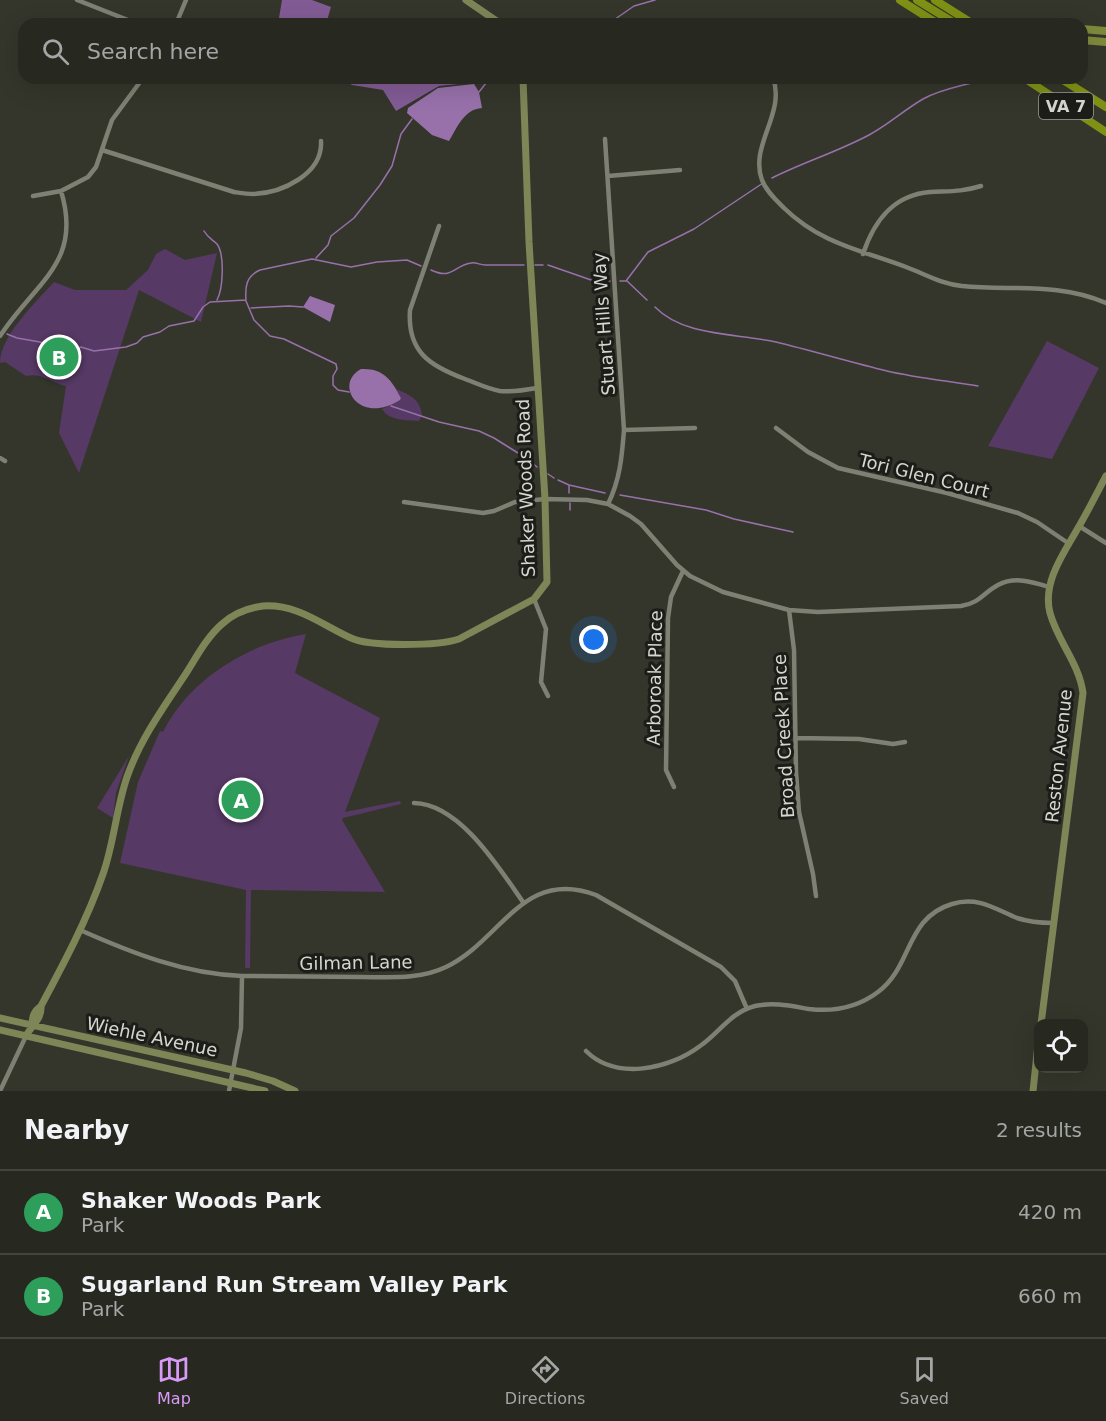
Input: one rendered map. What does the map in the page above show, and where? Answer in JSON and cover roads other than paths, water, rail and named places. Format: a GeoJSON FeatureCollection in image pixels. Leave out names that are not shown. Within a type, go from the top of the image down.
{"type":"FeatureCollection","features":[{"type":"Feature","properties":{"kind":"highway"},"geometry":{"type":"LineString","coordinates":[[900,0],[928,18]]}},
{"type":"Feature","properties":{"kind":"highway"},"geometry":{"type":"LineString","coordinates":[[917,0],[946,18]]}},
{"type":"Feature","properties":{"kind":"highway"},"geometry":{"type":"LineString","coordinates":[[934,0],[962,18]]}},
{"type":"Feature","properties":{"kind":"highway","name":"VA 7"},"geometry":{"type":"LineString","coordinates":[[1034,84],[1106,132]]}},
{"type":"Feature","properties":{"kind":"highway","name":"VA 7"},"geometry":{"type":"LineString","coordinates":[[1070,84],[1106,107]]}},
{"type":"Feature","properties":{"kind":"highway"},"geometry":{"type":"LineString","coordinates":[[1072,84],[1076,88]]}},
{"type":"Feature","properties":{"kind":"main road"},"geometry":{"type":"LineString","coordinates":[[1088,30],[1106,31]]}},
{"type":"Feature","properties":{"kind":"main road"},"geometry":{"type":"LineString","coordinates":[[1088,40],[1106,42]]}},
{"type":"Feature","properties":{"kind":"street"},"geometry":{"type":"LineString","coordinates":[[77,0],[123,18]]}},
{"type":"Feature","properties":{"kind":"street"},"geometry":{"type":"LineString","coordinates":[[178,18],[186,0]]}},
{"type":"Feature","properties":{"kind":"street"},"geometry":{"type":"LineString","coordinates":[[466,0],[492,18]]}},
{"type":"Feature","properties":{"kind":"street"},"geometry":{"type":"LineString","coordinates":[[33,196],[61,191],[88,177],[96,166],[112,120],[139,84]]}},
{"type":"Feature","properties":{"kind":"street","name":"Shaker Woods Road"},"geometry":{"type":"LineString","coordinates":[[0,1091],[32,1026],[32,1018],[41,1006],[80,930],[103,873],[132,762],[156,718],[209,639],[223,623],[250,609],[283,607],[305,613],[359,641],[434,644],[459,639],[534,599],[542,590],[547,576],[545,499],[529,242],[523,84]]}},
{"type":"Feature","properties":{"kind":"street"},"geometry":{"type":"LineString","coordinates":[[774,84],[776,98],[759,155],[761,179],[772,196],[797,221],[830,241],[906,267],[933,280],[961,286],[1055,289],[1106,303]]}},
{"type":"Feature","properties":{"kind":"street","name":"Stuart Hills Way"},"geometry":{"type":"LineString","coordinates":[[605,139],[624,430],[622,462],[615,492],[608,504]]}},
{"type":"Feature","properties":{"kind":"street"},"geometry":{"type":"LineString","coordinates":[[102,150],[234,192],[252,194],[270,192],[287,186],[301,177],[315,165],[322,152],[321,141]]}},
{"type":"Feature","properties":{"kind":"street"},"geometry":{"type":"LineString","coordinates":[[608,176],[680,170]]}},
{"type":"Feature","properties":{"kind":"street"},"geometry":{"type":"LineString","coordinates":[[863,254],[869,234],[876,223],[892,206],[903,199],[916,194],[961,192],[981,186]]}},
{"type":"Feature","properties":{"kind":"street"},"geometry":{"type":"LineString","coordinates":[[0,336],[53,270],[64,249],[68,215],[61,191]]}},
{"type":"Feature","properties":{"kind":"street"},"geometry":{"type":"LineString","coordinates":[[439,226],[410,310],[409,323],[415,345],[431,364],[444,372],[475,383],[501,391],[537,388]]}},
{"type":"Feature","properties":{"kind":"street"},"geometry":{"type":"LineString","coordinates":[[624,430],[695,428]]}},
{"type":"Feature","properties":{"kind":"street","name":"Tori Glen Court"},"geometry":{"type":"LineString","coordinates":[[776,428],[808,452],[838,468],[947,493],[1018,513],[1037,522],[1068,543]]}},
{"type":"Feature","properties":{"kind":"street","name":"Reston Avenue"},"geometry":{"type":"LineString","coordinates":[[1041,1019],[1083,693],[1078,671],[1050,614],[1049,587],[1068,543],[1106,476]]}},
{"type":"Feature","properties":{"kind":"street"},"geometry":{"type":"LineString","coordinates":[[404,502],[486,513],[494,512],[515,502],[545,499],[587,500],[608,504],[641,524],[683,571],[723,592],[789,610],[818,612],[961,606],[980,600],[998,585],[1012,580],[1027,581],[1049,587]]}},
{"type":"Feature","properties":{"kind":"street"},"geometry":{"type":"LineString","coordinates":[[1079,526],[1106,543]]}},
{"type":"Feature","properties":{"kind":"street","name":"Arboroak Place"},"geometry":{"type":"LineString","coordinates":[[674,787],[666,770],[668,618],[671,597],[683,571]]}},
{"type":"Feature","properties":{"kind":"street"},"geometry":{"type":"LineString","coordinates":[[534,599],[546,629],[541,682],[548,696]]}},
{"type":"Feature","properties":{"kind":"street","name":"Broad Creek Place"},"geometry":{"type":"LineString","coordinates":[[789,610],[794,650],[799,812],[816,896]]}},
{"type":"Feature","properties":{"kind":"street"},"geometry":{"type":"LineString","coordinates":[[796,738],[860,739],[893,744],[905,742]]}},
{"type":"Feature","properties":{"kind":"street"},"geometry":{"type":"LineString","coordinates":[[414,802],[435,806],[470,834],[490,856],[523,902]]}},
{"type":"Feature","properties":{"kind":"street","name":"Gilman Lane"},"geometry":{"type":"LineString","coordinates":[[80,930],[153,960],[216,974],[407,977],[446,968],[468,953],[523,902],[557,889],[576,889],[596,895],[721,967],[735,981],[747,1009]]}},
{"type":"Feature","properties":{"kind":"street"},"geometry":{"type":"LineString","coordinates":[[586,1051],[598,1060],[615,1066],[637,1068],[663,1065],[678,1060],[700,1047],[732,1017],[747,1009],[773,1004],[810,1009],[837,1009],[857,1004],[892,979],[919,926],[937,910],[953,904],[967,901],[986,903],[1027,921],[1053,923]]}},
{"type":"Feature","properties":{"kind":"street"},"geometry":{"type":"LineString","coordinates":[[229,1091],[241,1028],[242,976]]}},
{"type":"Feature","properties":{"kind":"street","name":"Wiehle Avenue"},"geometry":{"type":"LineString","coordinates":[[0,1018],[234,1070],[273,1081],[295,1091]]}},
{"type":"Feature","properties":{"kind":"street","name":"Wiehle Avenue"},"geometry":{"type":"LineString","coordinates":[[0,1030],[265,1091]]}},
{"type":"Feature","properties":{"kind":"street"},"geometry":{"type":"LineString","coordinates":[[1033,1091],[1035,1073]]}},
{"type":"Feature","properties":{"kind":"waterway"},"geometry":{"type":"LineString","coordinates":[[617,18],[634,6],[655,0]]}},
{"type":"Feature","properties":{"kind":"waterway"},"geometry":{"type":"LineString","coordinates":[[479,92],[485,84]]}},
{"type":"Feature","properties":{"kind":"waterway"},"geometry":{"type":"LineString","coordinates":[[772,178],[869,135],[929,96],[967,84]]}},
{"type":"Feature","properties":{"kind":"waterway"},"geometry":{"type":"LineString","coordinates":[[316,258],[328,245],[331,236],[354,218],[380,185],[392,166],[401,134],[412,119]]}},
{"type":"Feature","properties":{"kind":"waterway"},"geometry":{"type":"LineString","coordinates":[[626,281],[648,252],[694,229],[763,183]]}},
{"type":"Feature","properties":{"kind":"waterway"},"geometry":{"type":"LineString","coordinates":[[204,231],[220,249],[222,280],[217,300]]}},
{"type":"Feature","properties":{"kind":"waterway"},"geometry":{"type":"LineString","coordinates":[[7,334],[40,342],[67,355],[81,347],[94,351],[126,347],[169,326],[194,321],[203,307],[210,302],[246,300],[247,282],[255,272],[260,270],[312,259],[351,267],[407,260],[421,266]]}},
{"type":"Feature","properties":{"kind":"waterway"},"geometry":{"type":"LineString","coordinates":[[431,270],[444,274],[473,263],[524,265]]}},
{"type":"Feature","properties":{"kind":"waterway"},"geometry":{"type":"LineString","coordinates":[[535,265],[543,265]]}},
{"type":"Feature","properties":{"kind":"waterway"},"geometry":{"type":"LineString","coordinates":[[548,265],[594,281],[610,281]]}},
{"type":"Feature","properties":{"kind":"waterway"},"geometry":{"type":"LineString","coordinates":[[620,281],[625,281]]}},
{"type":"Feature","properties":{"kind":"waterway"},"geometry":{"type":"LineString","coordinates":[[627,281],[647,300]]}},
{"type":"Feature","properties":{"kind":"waterway"},"geometry":{"type":"LineString","coordinates":[[246,301],[254,320],[270,336],[284,339],[336,364],[333,385],[338,390],[349,392]]}},
{"type":"Feature","properties":{"kind":"waterway"},"geometry":{"type":"LineString","coordinates":[[251,308],[303,307]]}},
{"type":"Feature","properties":{"kind":"waterway"},"geometry":{"type":"LineString","coordinates":[[655,307],[667,317],[696,329],[776,342],[873,368],[921,378],[978,386]]}},
{"type":"Feature","properties":{"kind":"waterway"},"geometry":{"type":"LineString","coordinates":[[391,406],[439,422],[479,431],[494,438],[537,467]]}},
{"type":"Feature","properties":{"kind":"waterway"},"geometry":{"type":"LineString","coordinates":[[548,474],[554,478]]}},
{"type":"Feature","properties":{"kind":"waterway"},"geometry":{"type":"LineString","coordinates":[[558,480],[569,485],[605,493]]}},
{"type":"Feature","properties":{"kind":"waterway"},"geometry":{"type":"LineString","coordinates":[[569,485],[569,493]]}},
{"type":"Feature","properties":{"kind":"waterway"},"geometry":{"type":"LineString","coordinates":[[620,495],[706,510],[734,519],[793,532]]}},
{"type":"Feature","properties":{"kind":"waterway"},"geometry":{"type":"LineString","coordinates":[[570,503],[570,510]]}},
{"type":"Feature","properties":{"kind":"place","name":"Sugarland Run Stream Valley Park"},"geometry":{"type":"Point","coordinates":[59,357]}},
{"type":"Feature","properties":{"kind":"place","name":"Shaker Woods Park"},"geometry":{"type":"Point","coordinates":[241,800]}}]}
